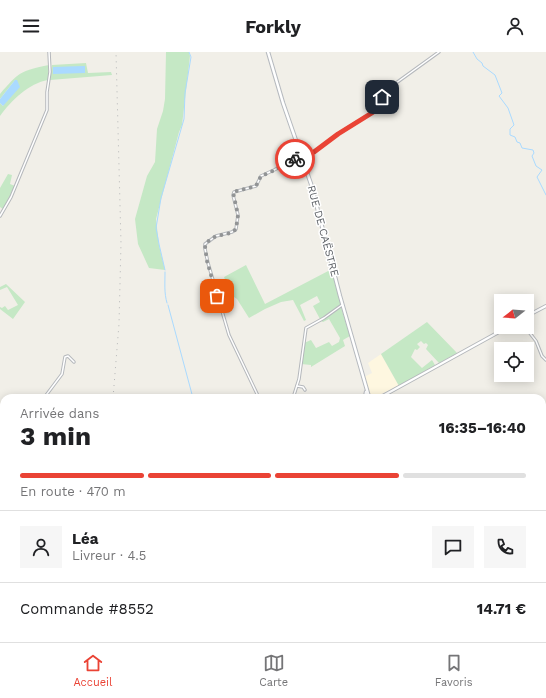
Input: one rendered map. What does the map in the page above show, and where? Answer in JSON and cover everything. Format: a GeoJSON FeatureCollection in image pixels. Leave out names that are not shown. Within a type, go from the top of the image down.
{"type":"FeatureCollection","features":[{"type":"Feature","properties":{"kind":"main road","name":"RUE DE CAËSTRE"},"geometry":{"type":"LineString","coordinates":[[268,52],[280,96],[311,186],[342,305],[369,394]]}},
{"type":"Feature","properties":{"kind":"main road","name":"RUE DE CAËSTRE"},"geometry":{"type":"LineString","coordinates":[[365,394],[366,388]]}},
{"type":"Feature","properties":{"kind":"street"},"geometry":{"type":"LineString","coordinates":[[0,216],[11,197],[47,110],[47,92],[50,70],[49,52]]}},
{"type":"Feature","properties":{"kind":"street"},"geometry":{"type":"LineString","coordinates":[[389,110],[384,104],[382,94],[439,52]]}},
{"type":"Feature","properties":{"kind":"street"},"geometry":{"type":"LineString","coordinates":[[257,394],[229,335],[211,276],[205,246],[207,242],[216,236],[232,232],[236,229],[238,215],[233,195],[234,192],[256,186],[261,176],[301,156],[314,152],[338,134],[384,104]]}},
{"type":"Feature","properties":{"kind":"street"},"geometry":{"type":"LineString","coordinates":[[294,394],[297,386],[306,328],[324,318],[342,305]]}},
{"type":"Feature","properties":{"kind":"street"},"geometry":{"type":"LineString","coordinates":[[534,312],[546,306]]}},
{"type":"Feature","properties":{"kind":"street"},"geometry":{"type":"LineString","coordinates":[[386,394],[495,334]]}},
{"type":"Feature","properties":{"kind":"street"},"geometry":{"type":"LineString","coordinates":[[530,334],[536,341],[541,355],[546,360]]}},
{"type":"Feature","properties":{"kind":"street"},"geometry":{"type":"LineString","coordinates":[[47,394],[62,374],[65,357],[68,356],[74,362]]}},
{"type":"Feature","properties":{"kind":"street"},"geometry":{"type":"LineString","coordinates":[[297,386],[303,387],[305,390]]}},
{"type":"Feature","properties":{"kind":"shaded area"},"geometry":{"type":"Polygon","coordinates":[[[381,354],[399,386],[381,394],[370,394],[364,377],[372,373],[368,363],[381,354]]]}},
{"type":"Feature","properties":{"kind":"green space"},"geometry":{"type":"Polygon","coordinates":[[[166,52],[189,52],[190,56],[182,125],[156,219],[159,245],[165,270],[149,268],[138,244],[135,219],[147,176],[155,162],[157,129],[165,99],[166,52]]]}},
{"type":"Feature","properties":{"kind":"green space"},"geometry":{"type":"Polygon","coordinates":[[[86,63],[88,73],[111,72],[112,75],[50,80],[52,65],[86,63]]]}},
{"type":"Feature","properties":{"kind":"green space"},"geometry":{"type":"Polygon","coordinates":[[[49,65],[48,80],[27,89],[9,104],[0,116],[0,103],[3,106],[15,80],[0,99],[0,94],[12,81],[26,71],[49,65]]]}},
{"type":"Feature","properties":{"kind":"green space"},"geometry":{"type":"Polygon","coordinates":[[[8,174],[12,175],[10,184],[15,186],[3,209],[0,207],[0,188],[8,174]]]}},
{"type":"Feature","properties":{"kind":"green space"},"geometry":{"type":"Polygon","coordinates":[[[246,265],[265,304],[332,269],[341,304],[320,319],[313,306],[320,302],[317,296],[300,305],[306,320],[304,321],[293,300],[281,302],[249,318],[237,299],[231,295],[224,277],[246,265]]]}},
{"type":"Feature","properties":{"kind":"green space"},"geometry":{"type":"Polygon","coordinates":[[[6,284],[25,302],[13,319],[0,309],[0,307],[2,308],[5,306],[8,310],[18,305],[7,287],[0,290],[0,287],[6,284]]]}},
{"type":"Feature","properties":{"kind":"green space"},"geometry":{"type":"Polygon","coordinates":[[[341,307],[350,336],[343,340],[345,346],[311,367],[311,365],[301,364],[304,343],[311,340],[316,348],[329,342],[332,346],[339,342],[340,338],[329,319],[323,322],[321,321],[341,307]]]}},
{"type":"Feature","properties":{"kind":"green space"},"geometry":{"type":"Polygon","coordinates":[[[427,322],[457,353],[439,363],[426,349],[428,345],[421,341],[417,344],[420,347],[417,350],[415,349],[411,357],[422,368],[432,360],[435,365],[399,386],[381,354],[427,322]]]}},
{"type":"Feature","properties":{"kind":"water"},"geometry":{"type":"Polygon","coordinates":[[[85,66],[85,73],[53,74],[53,67],[85,66]]]}},
{"type":"Feature","properties":{"kind":"water"},"geometry":{"type":"Polygon","coordinates":[[[15,80],[17,80],[20,87],[3,106],[0,103],[0,99],[15,80]]]}},
{"type":"Feature","properties":{"kind":"waterway"},"geometry":{"type":"LineString","coordinates":[[165,270],[156,228],[161,198],[184,119],[185,93],[191,57],[189,52]]}},
{"type":"Feature","properties":{"kind":"waterway"},"geometry":{"type":"LineString","coordinates":[[473,52],[483,66],[495,75],[502,93],[499,96],[508,108],[514,125],[510,129],[510,135],[515,137],[522,148],[533,150],[534,153],[532,156],[536,166],[542,170],[537,177],[546,195]]}},
{"type":"Feature","properties":{"kind":"waterway"},"geometry":{"type":"LineString","coordinates":[[165,272],[165,292],[167,303]]}},
{"type":"Feature","properties":{"kind":"waterway"},"geometry":{"type":"LineString","coordinates":[[168,305],[192,394]]}},
{"type":"Feature","properties":{"kind":"railway"},"geometry":{"type":"LineString","coordinates":[[113,394],[119,324],[121,243],[116,52]]}},
{"type":"Feature","properties":{"kind":"way so far"},"geometry":{"type":"LineString","coordinates":[[217,296],[207,261],[205,246],[207,242],[216,236],[235,231],[238,222],[238,215],[233,192],[256,186],[261,176],[295,159]]}},
{"type":"Feature","properties":{"kind":"route"},"geometry":{"type":"LineString","coordinates":[[295,159],[314,152],[338,134],[383,106],[384,103],[382,97]]}}]}
